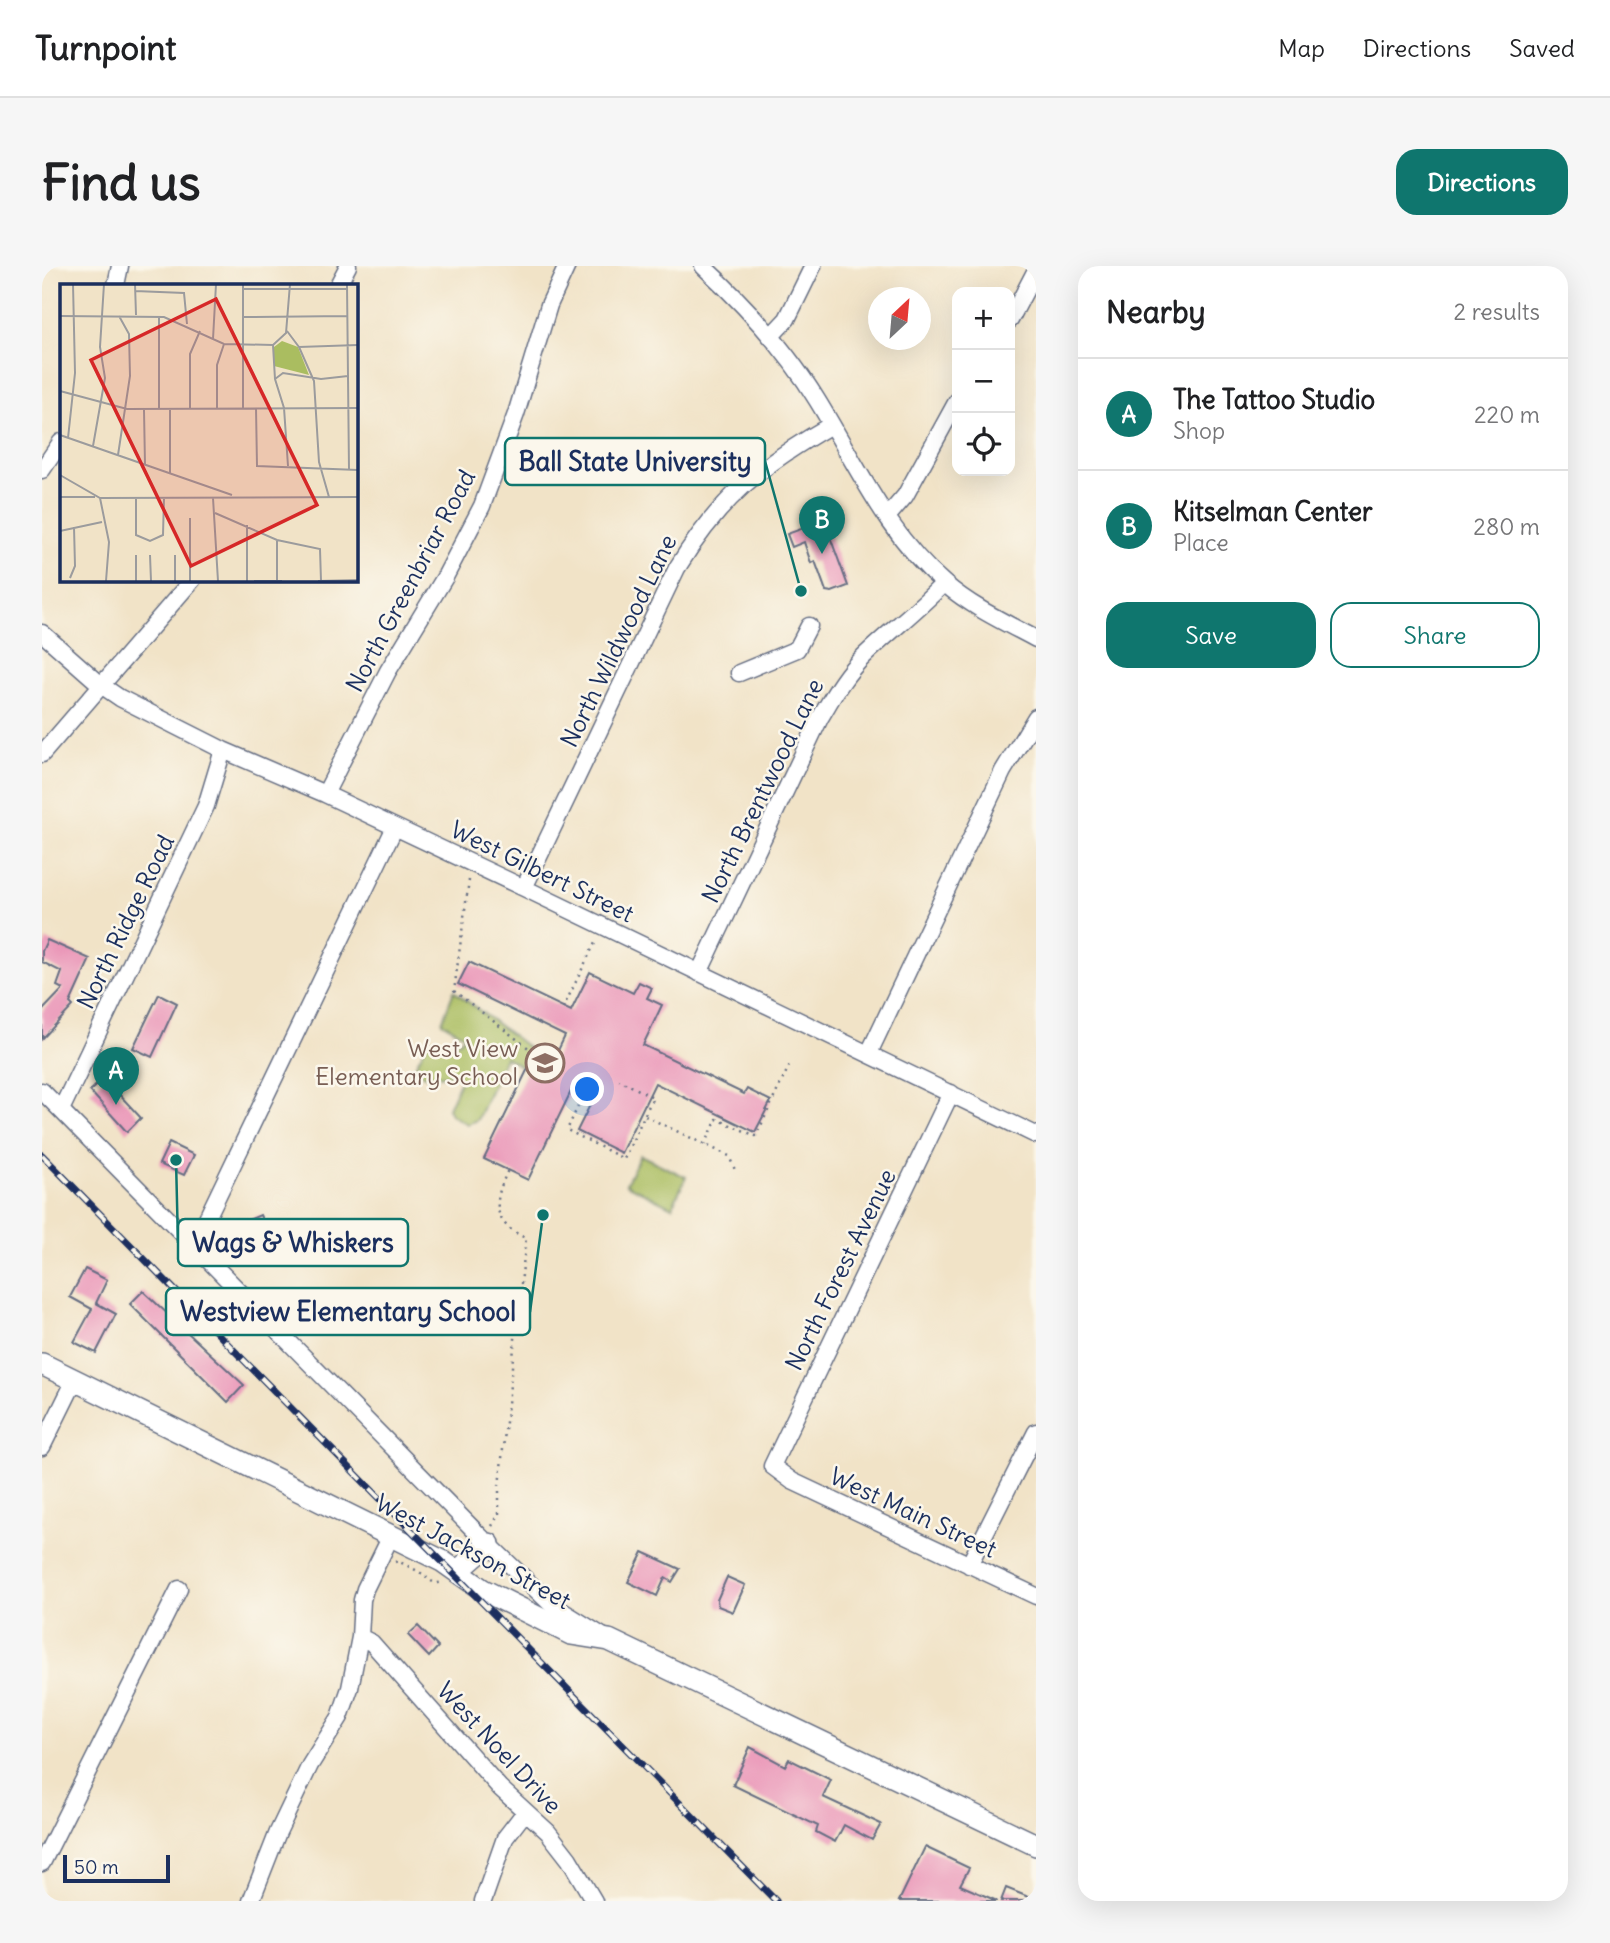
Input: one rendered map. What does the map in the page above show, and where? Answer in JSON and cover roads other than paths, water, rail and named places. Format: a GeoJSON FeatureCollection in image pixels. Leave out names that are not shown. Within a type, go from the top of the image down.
{"type":"FeatureCollection","features":[{"type":"Feature","properties":{"kind":"main road","name":"West Jackson Street"},"geometry":{"type":"LineString","coordinates":[[42,1364],[391,1536],[453,1574],[571,1634],[609,1640],[1036,1845]]}},
{"type":"Feature","properties":{"kind":"main road"},"geometry":{"type":"LineString","coordinates":[[453,1574],[490,1535]]}},
{"type":"Feature","properties":{"kind":"street"},"geometry":{"type":"LineString","coordinates":[[116,284],[120,266]]}},
{"type":"Feature","properties":{"kind":"street"},"geometry":{"type":"LineString","coordinates":[[339,284],[348,266]]}},
{"type":"Feature","properties":{"kind":"street","name":"North Greenbriar Road"},"geometry":{"type":"LineString","coordinates":[[325,794],[388,671],[445,577],[482,506],[516,414],[549,305],[567,266]]}},
{"type":"Feature","properties":{"kind":"street"},"geometry":{"type":"LineString","coordinates":[[703,266],[771,336],[798,371],[887,517],[914,553],[944,583],[973,605],[1036,639]]}},
{"type":"Feature","properties":{"kind":"street"},"geometry":{"type":"LineString","coordinates":[[771,336],[787,319],[813,266]]}},
{"type":"Feature","properties":{"kind":"street"},"geometry":{"type":"LineString","coordinates":[[1015,310],[1036,270]]}},
{"type":"Feature","properties":{"kind":"street"},"geometry":{"type":"LineString","coordinates":[[887,517],[905,496],[952,410]]}},
{"type":"Feature","properties":{"kind":"street","name":"North Wildwood Lane"},"geometry":{"type":"LineString","coordinates":[[524,888],[677,568],[695,539],[741,485],[767,464],[831,425]]}},
{"type":"Feature","properties":{"kind":"street"},"geometry":{"type":"LineString","coordinates":[[42,470],[60,443]]}},
{"type":"Feature","properties":{"kind":"street"},"geometry":{"type":"LineString","coordinates":[[42,754],[191,581]]}},
{"type":"Feature","properties":{"kind":"street","name":"North Brentwood Lane"},"geometry":{"type":"LineString","coordinates":[[698,973],[834,693],[862,657],[944,583]]}},
{"type":"Feature","properties":{"kind":"street"},"geometry":{"type":"LineString","coordinates":[[739,673],[797,649],[809,626]]}},
{"type":"Feature","properties":{"kind":"street","name":"West Gilbert Street"},"geometry":{"type":"LineString","coordinates":[[42,633],[101,685],[120,698],[223,750],[325,794],[524,888],[1036,1135]]}},
{"type":"Feature","properties":{"kind":"street"},"geometry":{"type":"LineString","coordinates":[[869,1053],[1003,771],[1036,717]]}},
{"type":"Feature","properties":{"kind":"street","name":"North Ridge Road"},"geometry":{"type":"LineString","coordinates":[[61,1110],[206,806],[223,750]]}},
{"type":"Feature","properties":{"kind":"street"},"geometry":{"type":"LineString","coordinates":[[194,1245],[395,827]]}},
{"type":"Feature","properties":{"kind":"street"},"geometry":{"type":"LineString","coordinates":[[42,1091],[194,1245],[490,1535],[551,1604],[609,1640]]}},
{"type":"Feature","properties":{"kind":"street","name":"North Forest Avenue"},"geometry":{"type":"LineString","coordinates":[[772,1466],[951,1093]]}},
{"type":"Feature","properties":{"kind":"street"},"geometry":{"type":"LineString","coordinates":[[42,1447],[75,1380]]}},
{"type":"Feature","properties":{"kind":"street"},"geometry":{"type":"LineString","coordinates":[[970,1565],[1036,1432]]}},
{"type":"Feature","properties":{"kind":"street","name":"West Main Street"},"geometry":{"type":"LineString","coordinates":[[772,1466],[792,1481],[1036,1596]]}},
{"type":"Feature","properties":{"kind":"street"},"geometry":{"type":"LineString","coordinates":[[251,1901],[278,1832],[310,1765],[340,1717],[350,1688],[360,1637],[365,1589],[391,1536]]}},
{"type":"Feature","properties":{"kind":"street"},"geometry":{"type":"LineString","coordinates":[[42,1863],[179,1589]]}},
{"type":"Feature","properties":{"kind":"street","name":"West Noel Drive"},"geometry":{"type":"LineString","coordinates":[[360,1637],[372,1643],[500,1788],[561,1848],[594,1901]]}},
{"type":"Feature","properties":{"kind":"street"},"geometry":{"type":"LineString","coordinates":[[483,1901],[505,1838],[525,1812]]}},
{"type":"Feature","properties":{"kind":"railway"},"geometry":{"type":"LineString","coordinates":[[42,1155],[776,1901]]}},
{"type":"Feature","properties":{"kind":"place","name":"Kitselman Center"},"geometry":{"type":"Point","coordinates":[822,554]}},
{"type":"Feature","properties":{"kind":"place","name":"Ball State University"},"geometry":{"type":"Point","coordinates":[801,591]}},
{"type":"Feature","properties":{"kind":"place","name":"West View Elementary School"},"geometry":{"type":"Point","coordinates":[545,1063]}},
{"type":"Feature","properties":{"kind":"place","name":"The Tattoo Studio"},"geometry":{"type":"Point","coordinates":[116,1105]}},
{"type":"Feature","properties":{"kind":"place","name":"Wags & Whiskers"},"geometry":{"type":"Point","coordinates":[176,1160]}},
{"type":"Feature","properties":{"kind":"place","name":"Westview Elementary School"},"geometry":{"type":"Point","coordinates":[543,1215]}}]}
